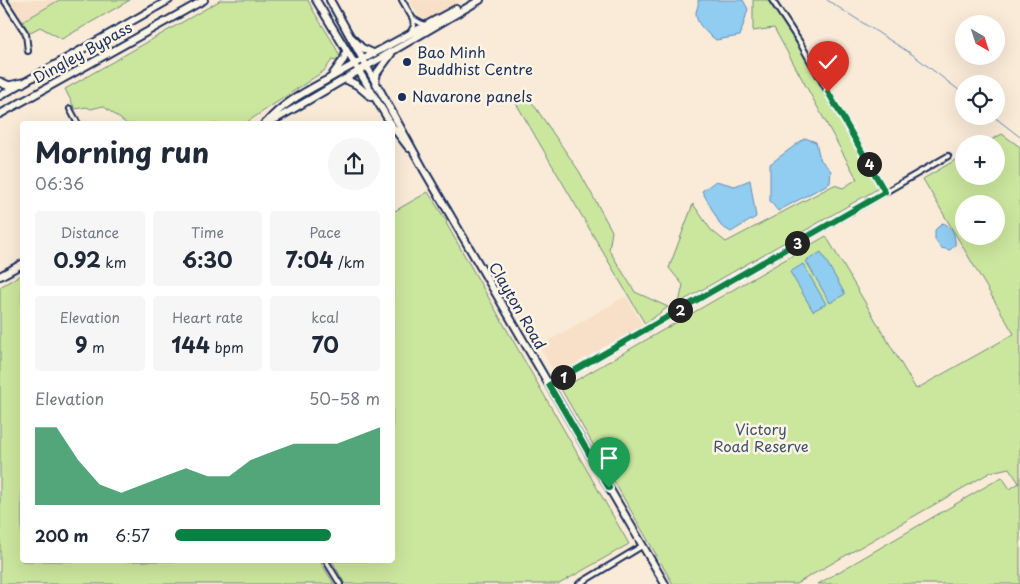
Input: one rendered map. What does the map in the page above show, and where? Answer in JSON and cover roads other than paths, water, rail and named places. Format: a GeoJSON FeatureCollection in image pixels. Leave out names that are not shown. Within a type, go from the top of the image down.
{"type":"FeatureCollection","features":[{"type":"Feature","properties":{"kind":"highway"},"geometry":{"type":"LineString","coordinates":[[0,82],[9,86],[22,83]]}},
{"type":"Feature","properties":{"kind":"main road","name":"Dingley Bypass"},"geometry":{"type":"LineString","coordinates":[[0,96],[169,0]]}},
{"type":"Feature","properties":{"kind":"main road","name":"Dingley Bypass"},"geometry":{"type":"LineString","coordinates":[[0,114],[204,0]]}},
{"type":"Feature","properties":{"kind":"main road","name":"Clayton Road"},"geometry":{"type":"LineString","coordinates":[[316,0],[389,121]]}},
{"type":"Feature","properties":{"kind":"main road","name":"Clayton Road"},"geometry":{"type":"LineString","coordinates":[[330,0],[345,31],[424,170],[665,584]]}},
{"type":"Feature","properties":{"kind":"main road"},"geometry":{"type":"LineString","coordinates":[[267,121],[277,110],[354,64],[472,0]]}},
{"type":"Feature","properties":{"kind":"main road"},"geometry":{"type":"LineString","coordinates":[[270,121],[480,0]]}},
{"type":"Feature","properties":{"kind":"main road"},"geometry":{"type":"LineString","coordinates":[[345,31],[359,46],[373,53]]}},
{"type":"Feature","properties":{"kind":"main road"},"geometry":{"type":"LineString","coordinates":[[324,82],[343,61],[346,50]]}},
{"type":"Feature","properties":{"kind":"main road"},"geometry":{"type":"LineString","coordinates":[[375,82],[378,70],[395,50]]}},
{"type":"Feature","properties":{"kind":"main road"},"geometry":{"type":"LineString","coordinates":[[345,79],[357,84],[379,105],[387,104]]}},
{"type":"Feature","properties":{"kind":"main road","name":"Clayton Road"},"geometry":{"type":"LineString","coordinates":[[395,129],[424,170]]}},
{"type":"Feature","properties":{"kind":"main road"},"geometry":{"type":"LineString","coordinates":[[0,276],[20,265]]}},
{"type":"Feature","properties":{"kind":"street"},"geometry":{"type":"LineString","coordinates":[[4,0],[26,34],[28,52]]}},
{"type":"Feature","properties":{"kind":"street"},"geometry":{"type":"LineString","coordinates":[[402,0],[413,19],[414,26],[410,33]]}},
{"type":"Feature","properties":{"kind":"street"},"geometry":{"type":"LineString","coordinates":[[772,0],[799,41],[885,192]]}},
{"type":"Feature","properties":{"kind":"street"},"geometry":{"type":"LineString","coordinates":[[413,19],[426,26]]}},
{"type":"Feature","properties":{"kind":"street"},"geometry":{"type":"LineString","coordinates":[[70,109],[76,121]]}},
{"type":"Feature","properties":{"kind":"street"},"geometry":{"type":"LineString","coordinates":[[549,385],[948,156]]}},
{"type":"Feature","properties":{"kind":"street"},"geometry":{"type":"LineString","coordinates":[[579,584],[642,546]]}},
{"type":"Feature","properties":{"kind":"street"},"geometry":{"type":"LineString","coordinates":[[327,563],[340,584]]}},
{"type":"Feature","properties":{"kind":"water"},"geometry":{"type":"Polygon","coordinates":[[[698,0],[743,0],[748,9],[740,36],[716,40],[709,35],[696,16],[698,0]]]}},
{"type":"Feature","properties":{"kind":"water"},"geometry":{"type":"Polygon","coordinates":[[[805,138],[816,142],[820,159],[831,171],[830,183],[778,211],[770,201],[770,164],[805,138]]]}},
{"type":"Feature","properties":{"kind":"water"},"geometry":{"type":"Polygon","coordinates":[[[750,180],[756,217],[731,232],[721,226],[702,191],[716,181],[735,186],[750,180]]]}},
{"type":"Feature","properties":{"kind":"water"},"geometry":{"type":"Polygon","coordinates":[[[942,223],[951,228],[955,238],[955,245],[950,250],[941,248],[935,240],[935,230],[942,223]]]}},
{"type":"Feature","properties":{"kind":"water"},"geometry":{"type":"Polygon","coordinates":[[[821,252],[845,294],[830,303],[806,261],[821,252]]]}},
{"type":"Feature","properties":{"kind":"water"},"geometry":{"type":"Polygon","coordinates":[[[803,264],[826,304],[813,311],[790,272],[803,264]]]}},
{"type":"Feature","properties":{"kind":"waterway"},"geometry":{"type":"LineString","coordinates":[[827,0],[913,55],[955,87]]}},
{"type":"Feature","properties":{"kind":"waterway"},"geometry":{"type":"LineString","coordinates":[[1005,125],[1020,137]]}},
{"type":"Feature","properties":{"kind":"place","name":"Bao Minh Buddhist Centre"},"geometry":{"type":"Point","coordinates":[407,62]}},
{"type":"Feature","properties":{"kind":"place","name":"Navarone panels"},"geometry":{"type":"Point","coordinates":[402,97]}},
{"type":"Feature","properties":{"kind":"park label","name":"Victory Road Reserve"},"geometry":{"type":"Point","coordinates":[761,438]}}]}
